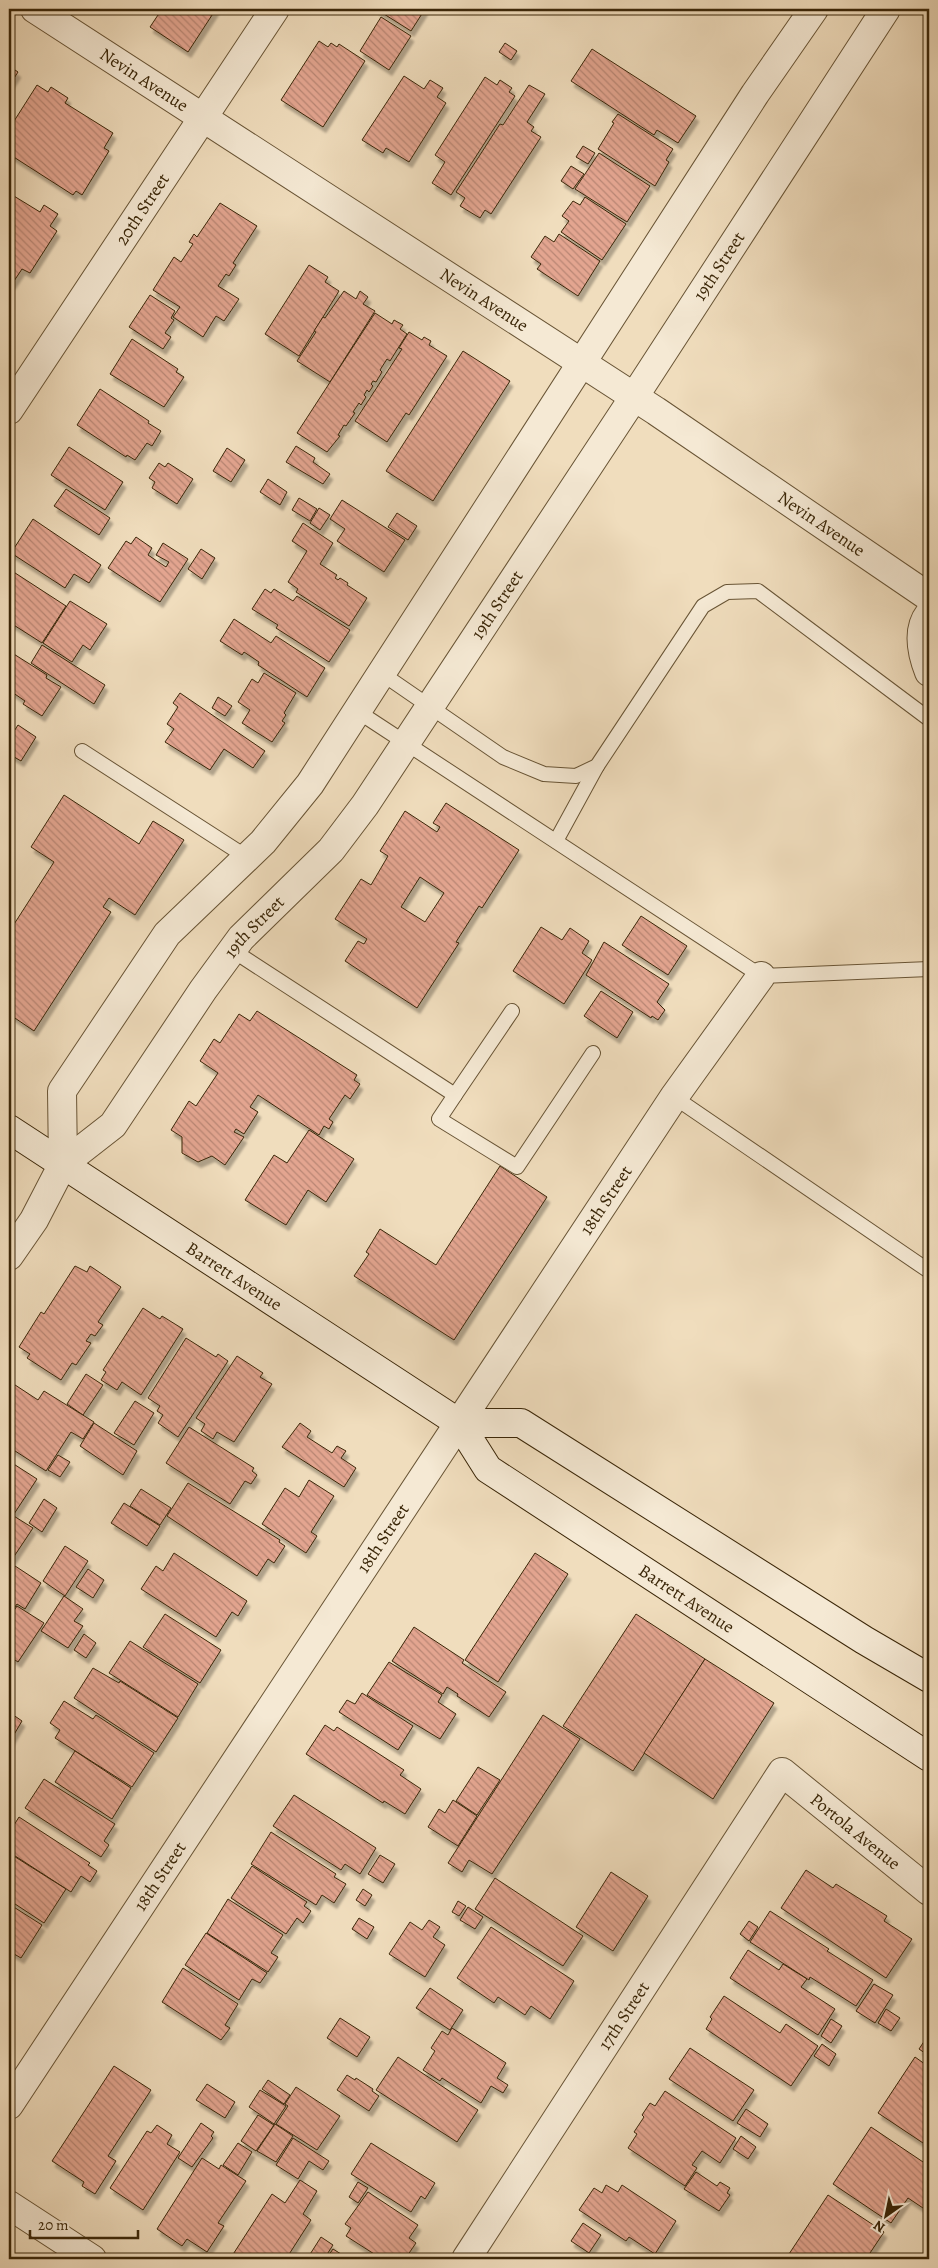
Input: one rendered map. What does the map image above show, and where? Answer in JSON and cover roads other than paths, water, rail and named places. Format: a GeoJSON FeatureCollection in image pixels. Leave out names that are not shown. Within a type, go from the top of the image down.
{"type":"FeatureCollection","features":[{"type":"Feature","properties":{"kind":"street","name":"Nevin Avenue"},"geometry":{"type":"LineString","coordinates":[[35,9],[634,397],[929,597]]}},
{"type":"Feature","properties":{"kind":"street","name":"20th Street"},"geometry":{"type":"LineString","coordinates":[[9,410],[275,9]]}},
{"type":"Feature","properties":{"kind":"street","name":"19th Street"},"geometry":{"type":"LineString","coordinates":[[63,1164],[62,1091],[167,934],[248,858],[310,784],[755,94],[814,9]]}},
{"type":"Feature","properties":{"kind":"street","name":"19th Street"},"geometry":{"type":"LineString","coordinates":[[10,1253],[34,1220],[63,1164],[113,1125],[202,990],[241,938],[331,850],[365,805],[634,397],[886,9]]}},
{"type":"Feature","properties":{"kind":"street"},"geometry":{"type":"LineString","coordinates":[[929,614],[921,636],[922,654],[929,672]]}},
{"type":"Feature","properties":{"kind":"street","name":"18th Street"},"geometry":{"type":"LineString","coordinates":[[9,2105],[674,1097],[760,976]]}},
{"type":"Feature","properties":{"kind":"street","name":"Barrett Avenue"},"geometry":{"type":"LineString","coordinates":[[9,1129],[459,1423],[488,1469],[929,1757]]}},
{"type":"Feature","properties":{"kind":"street"},"geometry":{"type":"LineString","coordinates":[[459,1423],[521,1423],[864,1640],[929,1678]]}},
{"type":"Feature","properties":{"kind":"street","name":"Portola Avenue"},"geometry":{"type":"LineString","coordinates":[[782,1772],[929,1891]]}},
{"type":"Feature","properties":{"kind":"street","name":"17th Street"},"geometry":{"type":"LineString","coordinates":[[466,2259],[782,1772]]}},
{"type":"Feature","properties":{"kind":"street"},"geometry":{"type":"LineString","coordinates":[[9,2205],[92,2259]]}},
{"type":"Feature","properties":{"kind":"lane"},"geometry":{"type":"LineString","coordinates":[[556,841],[597,766],[703,606],[727,592],[758,591],[929,719]]}},
{"type":"Feature","properties":{"kind":"lane"},"geometry":{"type":"LineString","coordinates":[[381,673],[503,757],[544,774],[576,776],[597,766]]}},
{"type":"Feature","properties":{"kind":"lane"},"geometry":{"type":"LineString","coordinates":[[357,712],[760,976],[929,969]]}},
{"type":"Feature","properties":{"kind":"lane"},"geometry":{"type":"LineString","coordinates":[[82,751],[248,858]]}},
{"type":"Feature","properties":{"kind":"lane"},"geometry":{"type":"LineString","coordinates":[[232,950],[455,1095]]}},
{"type":"Feature","properties":{"kind":"lane"},"geometry":{"type":"LineString","coordinates":[[512,1011],[439,1118],[517,1168],[592,1053]]}},
{"type":"Feature","properties":{"kind":"lane"},"geometry":{"type":"LineString","coordinates":[[674,1097],[929,1270]]}}]}
